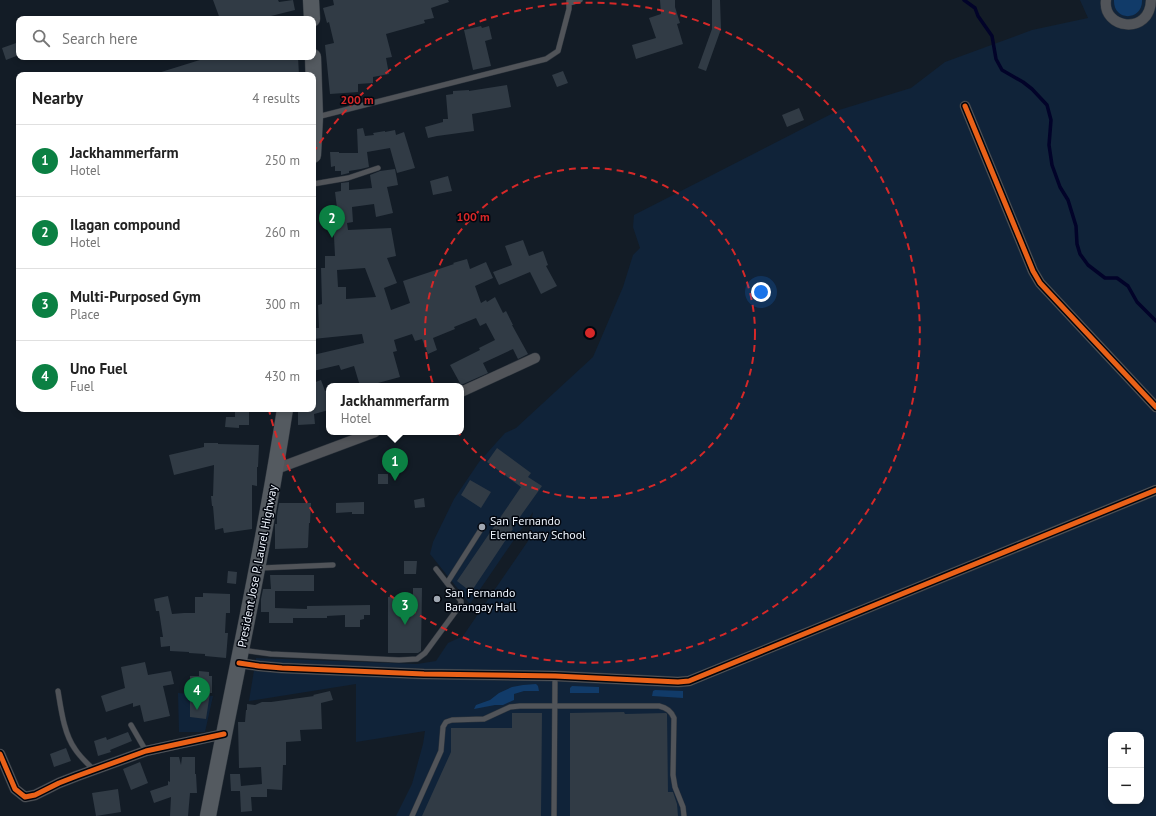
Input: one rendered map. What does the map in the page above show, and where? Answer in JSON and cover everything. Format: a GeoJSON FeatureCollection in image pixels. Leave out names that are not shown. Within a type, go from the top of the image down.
{"type":"FeatureCollection","features":[{"type":"Feature","properties":{"kind":"highway"},"geometry":{"type":"LineString","coordinates":[[311,0],[312,16]]}},
{"type":"Feature","properties":{"kind":"highway"},"geometry":{"type":"LineString","coordinates":[[313,60],[314,72]]}},
{"type":"Feature","properties":{"kind":"highway","name":"President Jose P. Laurel Highway"},"geometry":{"type":"LineString","coordinates":[[208,816],[276,470],[285,412]]}},
{"type":"Feature","properties":{"kind":"street"},"geometry":{"type":"LineString","coordinates":[[1106,0],[1105,3],[1108,12],[1113,19],[1121,24],[1130,25],[1138,23],[1146,18],[1150,10],[1152,0]]}},
{"type":"Feature","properties":{"kind":"street"},"geometry":{"type":"LineString","coordinates":[[965,106],[1033,271],[1040,283],[1156,407]]}},
{"type":"Feature","properties":{"kind":"street"},"geometry":{"type":"LineString","coordinates":[[464,391],[535,358]]}},
{"type":"Feature","properties":{"kind":"street"},"geometry":{"type":"LineString","coordinates":[[276,470],[367,435]]}},
{"type":"Feature","properties":{"kind":"street"},"geometry":{"type":"LineString","coordinates":[[240,656],[270,667],[306,669],[424,674],[555,676],[678,682],[692,680],[1156,490]]}},
{"type":"Feature","properties":{"kind":"street"},"geometry":{"type":"LineString","coordinates":[[0,754],[16,789],[25,797],[35,795],[59,783],[146,751],[224,734]]}},
{"type":"Feature","properties":{"kind":"lane"},"geometry":{"type":"LineString","coordinates":[[316,117],[546,59],[558,51],[569,2],[580,0]]}},
{"type":"Feature","properties":{"kind":"lane"},"geometry":{"type":"LineString","coordinates":[[316,183],[348,178],[378,168]]}},
{"type":"Feature","properties":{"kind":"lane"},"geometry":{"type":"LineString","coordinates":[[446,582],[480,531]]}},
{"type":"Feature","properties":{"kind":"lane"},"geometry":{"type":"LineString","coordinates":[[257,568],[333,565]]}},
{"type":"Feature","properties":{"kind":"lane"},"geometry":{"type":"LineString","coordinates":[[240,656],[280,655],[399,660],[417,658],[425,653],[461,604],[461,601],[436,569]]}},
{"type":"Feature","properties":{"kind":"lane"},"geometry":{"type":"LineString","coordinates":[[554,816],[555,676]]}},
{"type":"Feature","properties":{"kind":"lane"},"geometry":{"type":"LineString","coordinates":[[58,691],[62,715],[74,748],[94,770]]}},
{"type":"Feature","properties":{"kind":"lane"},"geometry":{"type":"LineString","coordinates":[[412,816],[441,751],[443,727],[446,722],[452,720],[484,719],[514,706],[659,706],[666,708],[673,715],[674,780],[683,807],[684,816]]}},
{"type":"Feature","properties":{"kind":"lane"},"geometry":{"type":"LineString","coordinates":[[131,725],[146,751]]}},
{"type":"Feature","properties":{"kind":"shaded area"},"geometry":{"type":"Polygon","coordinates":[[[1080,0],[1156,0],[1156,816],[396,816],[412,784],[425,731],[356,742],[356,684],[249,701],[256,658],[417,664],[436,661],[448,643],[463,636],[528,541],[533,512],[470,604],[430,554],[433,542],[454,499],[479,462],[505,433],[516,428],[593,357],[623,287],[633,255],[640,248],[633,227],[634,215],[839,110],[911,88],[945,62],[1032,30],[1088,18],[1080,0]]]}},
{"type":"Feature","properties":{"kind":"shaded area"},"geometry":{"type":"Polygon","coordinates":[[[1114,0],[1142,0],[1141,7],[1138,12],[1128,16],[1118,12],[1115,7],[1114,0]]]}},
{"type":"Feature","properties":{"kind":"shaded area"},"geometry":{"type":"Polygon","coordinates":[[[536,684],[539,691],[524,691],[514,694],[514,700],[503,705],[474,709],[476,705],[490,700],[499,693],[512,687],[536,684]]]}},
{"type":"Feature","properties":{"kind":"shaded area"},"geometry":{"type":"Polygon","coordinates":[[[572,686],[599,687],[599,693],[570,693],[570,688],[572,686]]]}},
{"type":"Feature","properties":{"kind":"shaded area"},"geometry":{"type":"Polygon","coordinates":[[[653,691],[683,691],[683,698],[652,696],[653,691]]]}},
{"type":"Feature","properties":{"kind":"shaded area"},"geometry":{"type":"Polygon","coordinates":[[[178,693],[213,696],[205,732],[179,732],[178,693]]]}},
{"type":"Feature","properties":{"kind":"building"},"geometry":{"type":"Polygon","coordinates":[[[213,0],[278,0],[279,2],[293,0],[295,10],[271,16],[219,16],[213,0]]]}},
{"type":"Feature","properties":{"kind":"building"},"geometry":{"type":"Polygon","coordinates":[[[333,0],[448,0],[449,2],[431,8],[434,18],[424,20],[425,23],[386,34],[392,57],[386,58],[389,74],[373,77],[373,83],[358,84],[358,92],[330,94],[325,45],[334,43],[329,22],[327,23],[323,8],[334,5],[333,0]]]}},
{"type":"Feature","properties":{"kind":"building"},"geometry":{"type":"Polygon","coordinates":[[[660,0],[675,0],[675,7],[680,23],[677,24],[683,44],[636,59],[632,45],[656,38],[649,18],[661,14],[660,0]]]}},
{"type":"Feature","properties":{"kind":"building"},"geometry":{"type":"Polygon","coordinates":[[[712,0],[720,0],[721,29],[706,71],[698,68],[712,29],[712,0]]]}},
{"type":"Feature","properties":{"kind":"building"},"geometry":{"type":"Polygon","coordinates":[[[481,26],[482,28],[489,26],[492,39],[485,41],[491,66],[473,70],[464,30],[481,26]]]}},
{"type":"Feature","properties":{"kind":"building"},"geometry":{"type":"Polygon","coordinates":[[[16,43],[16,56],[6,60],[2,48],[16,43]]]}},
{"type":"Feature","properties":{"kind":"building"},"geometry":{"type":"Polygon","coordinates":[[[200,60],[298,60],[299,72],[215,72],[161,72],[200,60]]]}},
{"type":"Feature","properties":{"kind":"building"},"geometry":{"type":"Polygon","coordinates":[[[563,71],[568,83],[557,87],[552,75],[563,71]]]}},
{"type":"Feature","properties":{"kind":"building"},"geometry":{"type":"Polygon","coordinates":[[[507,85],[511,107],[472,114],[474,131],[428,138],[425,127],[443,122],[443,119],[448,119],[446,95],[453,94],[453,91],[469,91],[507,85]]]}},
{"type":"Feature","properties":{"kind":"building"},"geometry":{"type":"Polygon","coordinates":[[[799,108],[804,120],[787,127],[782,115],[799,108]]]}},
{"type":"Feature","properties":{"kind":"building"},"geometry":{"type":"Polygon","coordinates":[[[363,128],[365,136],[374,135],[373,133],[385,131],[395,130],[396,135],[404,132],[415,168],[397,173],[390,148],[367,152],[369,167],[349,171],[349,173],[341,175],[341,171],[335,171],[335,166],[331,167],[330,152],[358,153],[357,129],[363,128]]]}},
{"type":"Feature","properties":{"kind":"building"},"geometry":{"type":"Polygon","coordinates":[[[395,169],[398,185],[387,187],[393,213],[376,217],[374,204],[352,207],[353,222],[347,223],[348,230],[391,228],[396,256],[387,258],[397,283],[384,288],[391,310],[410,303],[403,281],[467,259],[470,269],[486,262],[493,278],[475,286],[481,303],[486,300],[487,302],[495,297],[503,313],[506,311],[528,354],[518,359],[513,349],[483,363],[488,373],[464,384],[460,383],[450,365],[480,350],[479,348],[495,340],[486,323],[480,326],[476,318],[433,338],[437,350],[428,354],[422,339],[415,341],[412,334],[394,340],[397,351],[393,352],[400,377],[378,383],[359,383],[354,366],[341,370],[339,365],[316,370],[316,354],[364,343],[362,334],[316,339],[316,328],[319,328],[318,305],[322,304],[321,268],[325,268],[325,256],[335,256],[333,217],[338,216],[335,192],[341,191],[341,183],[349,182],[349,190],[372,188],[370,175],[380,171],[395,169]],[[365,268],[337,270],[338,287],[346,287],[346,299],[376,297],[365,268]]]}},
{"type":"Feature","properties":{"kind":"building"},"geometry":{"type":"Polygon","coordinates":[[[448,176],[452,191],[433,195],[430,181],[448,176]]]}},
{"type":"Feature","properties":{"kind":"building"},"geometry":{"type":"Polygon","coordinates":[[[523,240],[529,256],[543,251],[548,265],[546,266],[557,286],[541,294],[530,272],[499,285],[493,272],[512,265],[505,246],[523,240]]]}},
{"type":"Feature","properties":{"kind":"building"},"geometry":{"type":"Polygon","coordinates":[[[321,380],[326,391],[326,411],[314,414],[315,424],[298,425],[298,412],[316,412],[316,382],[321,380]]]}},
{"type":"Feature","properties":{"kind":"building"},"geometry":{"type":"Polygon","coordinates":[[[235,412],[249,412],[249,425],[239,425],[239,428],[225,427],[226,417],[235,417],[235,412]]]}},
{"type":"Feature","properties":{"kind":"building"},"geometry":{"type":"Polygon","coordinates":[[[204,443],[259,445],[257,486],[252,485],[252,529],[224,533],[223,528],[215,530],[211,496],[213,496],[214,465],[174,475],[169,455],[204,447],[204,443]]]}},
{"type":"Feature","properties":{"kind":"building"},"geometry":{"type":"Polygon","coordinates":[[[497,448],[531,473],[528,477],[542,486],[512,528],[513,529],[471,592],[457,581],[521,487],[487,462],[497,448]]]}},
{"type":"Feature","properties":{"kind":"building"},"geometry":{"type":"Polygon","coordinates":[[[378,474],[388,474],[388,484],[378,484],[378,474]]]}},
{"type":"Feature","properties":{"kind":"building"},"geometry":{"type":"Polygon","coordinates":[[[470,480],[491,492],[481,508],[461,495],[470,480]]]}},
{"type":"Feature","properties":{"kind":"building"},"geometry":{"type":"Polygon","coordinates":[[[424,498],[425,507],[415,508],[414,500],[424,498]]]}},
{"type":"Feature","properties":{"kind":"building"},"geometry":{"type":"Polygon","coordinates":[[[364,502],[364,514],[352,514],[352,512],[336,513],[336,503],[364,502]]]}},
{"type":"Feature","properties":{"kind":"building"},"geometry":{"type":"Polygon","coordinates":[[[279,503],[311,503],[307,548],[275,549],[275,524],[277,524],[279,503]]]}},
{"type":"Feature","properties":{"kind":"building"},"geometry":{"type":"Polygon","coordinates":[[[404,561],[417,561],[416,574],[404,574],[404,561]]]}},
{"type":"Feature","properties":{"kind":"building"},"geometry":{"type":"Polygon","coordinates":[[[228,571],[237,572],[236,584],[227,583],[228,571]]]}},
{"type":"Feature","properties":{"kind":"building"},"geometry":{"type":"Polygon","coordinates":[[[270,575],[314,575],[314,591],[275,591],[275,608],[307,609],[307,606],[370,605],[370,615],[364,615],[364,619],[360,620],[360,627],[345,627],[345,615],[327,616],[327,618],[293,618],[293,623],[269,623],[269,612],[261,612],[261,599],[263,589],[271,589],[270,575]]]}},
{"type":"Feature","properties":{"kind":"building"},"geometry":{"type":"Polygon","coordinates":[[[413,588],[422,588],[421,651],[418,653],[388,653],[388,597],[413,597],[413,588]]]}},
{"type":"Feature","properties":{"kind":"building"},"geometry":{"type":"Polygon","coordinates":[[[203,593],[230,594],[230,613],[226,613],[225,633],[228,633],[226,658],[205,656],[205,654],[189,652],[170,651],[170,646],[161,647],[160,637],[163,637],[159,611],[156,611],[154,599],[168,596],[172,614],[195,613],[195,597],[203,597],[203,593]]]}},
{"type":"Feature","properties":{"kind":"building"},"geometry":{"type":"Polygon","coordinates":[[[145,662],[148,675],[171,671],[174,684],[163,686],[170,716],[144,722],[140,705],[133,707],[133,703],[106,712],[101,696],[125,688],[121,667],[145,662]]]}},
{"type":"Feature","properties":{"kind":"building"},"geometry":{"type":"Polygon","coordinates":[[[199,671],[209,672],[209,676],[212,676],[212,693],[210,693],[206,719],[190,717],[190,676],[199,676],[199,671]]]}},
{"type":"Feature","properties":{"kind":"building"},"geometry":{"type":"Polygon","coordinates":[[[330,691],[333,700],[321,703],[322,729],[300,730],[301,741],[286,742],[286,765],[283,765],[282,790],[267,789],[267,797],[251,797],[252,811],[241,812],[240,791],[231,791],[230,774],[240,774],[241,786],[262,784],[261,767],[239,768],[238,722],[245,722],[247,704],[255,705],[262,702],[314,696],[313,695],[330,691]]]}},
{"type":"Feature","properties":{"kind":"building"},"geometry":{"type":"Polygon","coordinates":[[[624,712],[625,714],[667,714],[668,792],[673,792],[677,804],[678,816],[570,816],[570,713],[624,712]]]}},
{"type":"Feature","properties":{"kind":"building"},"geometry":{"type":"Polygon","coordinates":[[[512,713],[542,713],[541,816],[422,816],[451,752],[451,728],[512,728],[512,713]]]}},
{"type":"Feature","properties":{"kind":"building"},"geometry":{"type":"Polygon","coordinates":[[[128,732],[132,741],[110,750],[111,752],[98,756],[94,741],[106,737],[107,740],[128,732]]]}},
{"type":"Feature","properties":{"kind":"building"},"geometry":{"type":"Polygon","coordinates":[[[66,748],[71,761],[54,767],[50,754],[66,748]]]}},
{"type":"Feature","properties":{"kind":"building"},"geometry":{"type":"Polygon","coordinates":[[[170,757],[179,757],[181,765],[182,757],[195,757],[197,793],[190,793],[188,816],[170,816],[171,797],[154,803],[150,791],[168,785],[168,781],[170,782],[170,757]]]}},
{"type":"Feature","properties":{"kind":"building"},"geometry":{"type":"Polygon","coordinates":[[[140,762],[148,783],[131,790],[123,769],[140,762]]]}},
{"type":"Feature","properties":{"kind":"building"},"geometry":{"type":"Polygon","coordinates":[[[118,789],[121,812],[96,816],[92,793],[118,789]]]}},
{"type":"Feature","properties":{"kind":"waterway"},"geometry":{"type":"LineString","coordinates":[[964,0],[975,8],[978,16],[992,36],[996,59],[1002,70],[1023,82],[1047,105],[1051,120],[1049,145],[1052,165],[1060,187],[1068,200],[1076,226],[1077,244],[1080,254],[1088,265],[1105,278],[1117,278],[1128,286],[1137,302],[1156,321]]}},
{"type":"Feature","properties":{"kind":"cycle path"},"geometry":{"type":"LineString","coordinates":[[965,106],[1033,271],[1040,283],[1156,407]]}},
{"type":"Feature","properties":{"kind":"cycle path"},"geometry":{"type":"LineString","coordinates":[[239,663],[282,668],[424,674],[555,676],[678,682],[689,681],[1156,490]]}},
{"type":"Feature","properties":{"kind":"cycle path"},"geometry":{"type":"LineString","coordinates":[[0,754],[15,789],[25,797],[35,795],[59,783],[146,751],[224,734]]}},
{"type":"Feature","properties":{"kind":"place","name":"Ilagan compound"},"geometry":{"type":"Point","coordinates":[332,238]}},
{"type":"Feature","properties":{"kind":"place","name":"Jackhammerfarm"},"geometry":{"type":"Point","coordinates":[395,481]}},
{"type":"Feature","properties":{"kind":"place","name":"San Fernando Elementary School"},"geometry":{"type":"Point","coordinates":[482,527]}},
{"type":"Feature","properties":{"kind":"place","name":"San Fernando Barangay Hall"},"geometry":{"type":"Point","coordinates":[437,599]}},
{"type":"Feature","properties":{"kind":"place","name":"Multi-Purposed Gym"},"geometry":{"type":"Point","coordinates":[405,625]}},
{"type":"Feature","properties":{"kind":"place","name":"Uno Fuel"},"geometry":{"type":"Point","coordinates":[197,710]}}]}
